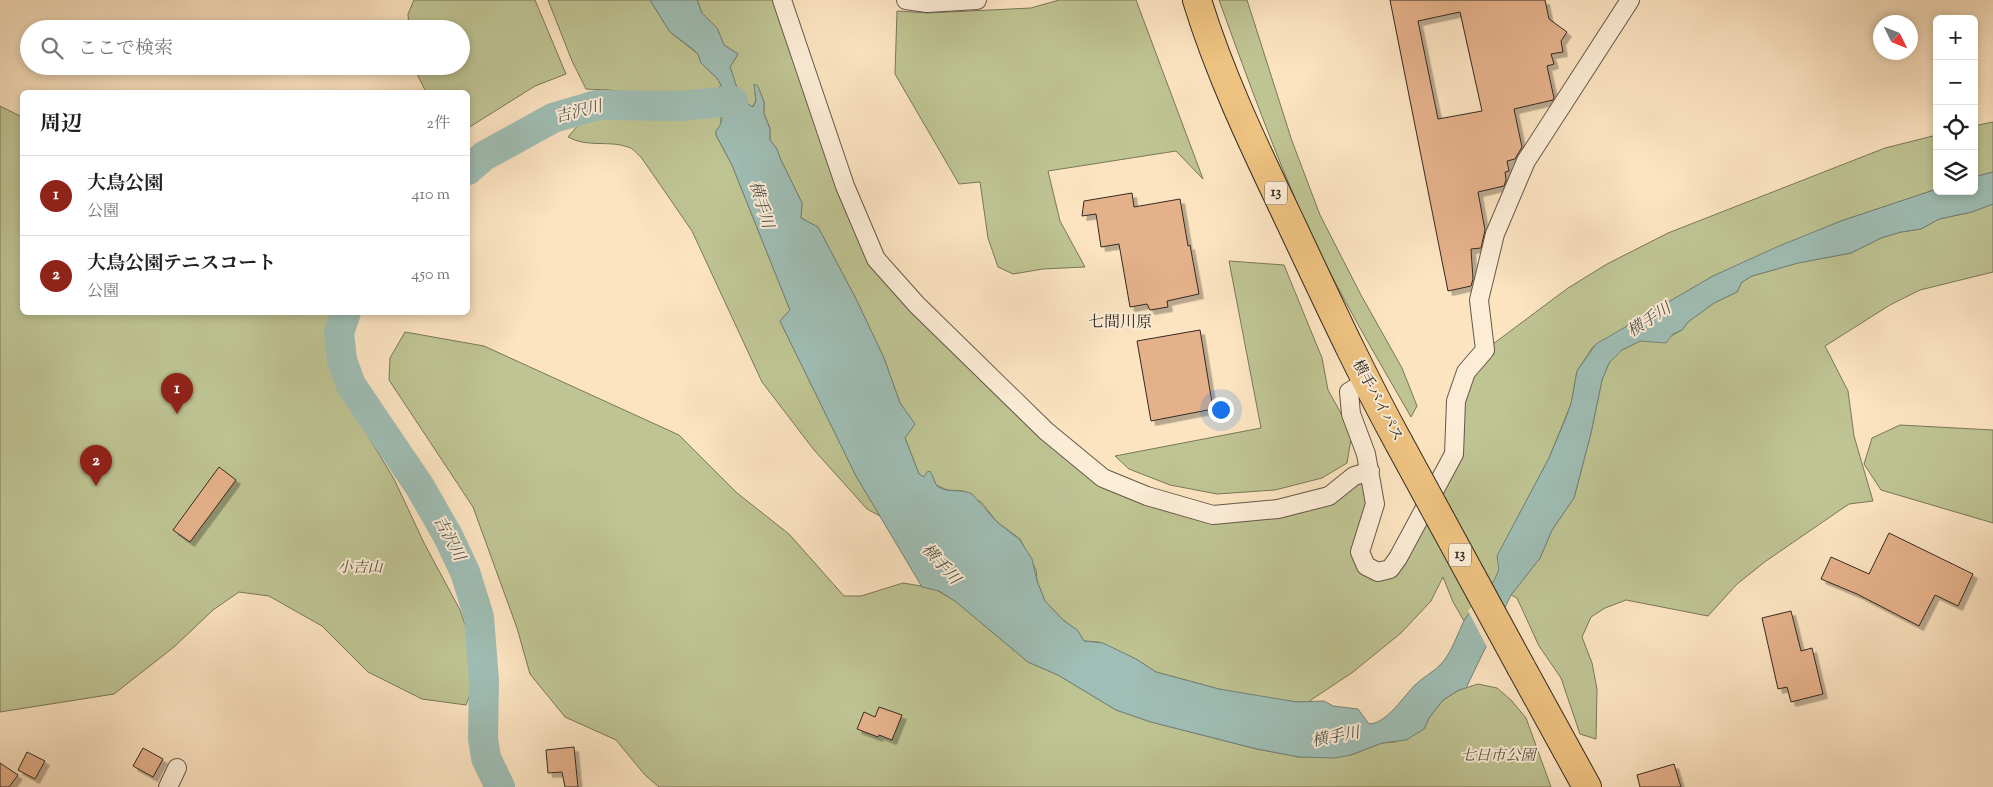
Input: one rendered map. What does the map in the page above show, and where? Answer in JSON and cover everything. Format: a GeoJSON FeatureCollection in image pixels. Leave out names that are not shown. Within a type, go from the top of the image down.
{"type":"FeatureCollection","features":[{"type":"Feature","properties":{"kind":"highway","name":"横手バイパス"},"geometry":{"type":"LineString","coordinates":[[1197,0],[1206,28],[1252,142],[1366,382],[1587,787]]}},
{"type":"Feature","properties":{"kind":"street"},"geometry":{"type":"LineString","coordinates":[[782,0],[846,186],[876,259],[916,305],[1046,431],[1103,478],[1147,496],[1213,515],[1278,509],[1329,496],[1354,476],[1370,471]]}},
{"type":"Feature","properties":{"kind":"street"},"geometry":{"type":"LineString","coordinates":[[906,0],[927,3],[977,0]]}},
{"type":"Feature","properties":{"kind":"street"},"geometry":{"type":"LineString","coordinates":[[1366,382],[1349,392],[1351,414],[1366,454],[1375,504],[1360,552],[1366,566],[1378,572],[1390,569],[1398,558],[1454,454],[1456,401],[1466,372],[1485,350],[1480,300],[1495,234],[1526,161],[1630,0]]}},
{"type":"Feature","properties":{"kind":"street"},"geometry":{"type":"LineString","coordinates":[[168,787],[177,768]]}},
{"type":"Feature","properties":{"kind":"green space"},"geometry":{"type":"Polygon","coordinates":[[[414,0],[535,0],[566,74],[535,86],[470,127],[470,90],[425,90],[418,75],[470,75],[470,20],[408,20],[408,14],[414,0]]]}},
{"type":"Feature","properties":{"kind":"green space"},"geometry":{"type":"Polygon","coordinates":[[[548,0],[650,0],[670,32],[698,54],[701,63],[717,78],[721,85],[706,96],[674,101],[644,98],[613,90],[586,89],[572,61],[548,0]]]}},
{"type":"Feature","properties":{"kind":"green space"},"geometry":{"type":"Polygon","coordinates":[[[697,0],[782,0],[876,259],[1103,478],[1213,515],[1278,509],[1370,471],[1366,566],[1390,569],[1454,454],[1456,401],[1485,350],[1568,288],[1607,264],[1668,233],[1885,148],[1933,136],[1933,190],[1841,221],[1713,276],[1593,347],[1577,371],[1571,404],[1549,458],[1497,557],[1499,570],[1494,583],[1464,621],[1453,602],[1443,577],[1431,601],[1401,633],[1353,672],[1308,702],[1264,698],[1219,689],[1156,672],[1136,659],[1099,642],[1084,641],[1077,630],[1063,620],[1045,601],[1037,581],[1036,570],[1020,539],[997,522],[982,503],[963,491],[947,490],[936,485],[932,475],[924,477],[919,474],[905,438],[914,424],[900,403],[884,358],[856,299],[818,227],[801,218],[802,203],[777,149],[770,140],[770,128],[764,114],[764,102],[759,90],[755,92],[756,101],[752,107],[747,104],[740,95],[730,67],[738,54],[724,45],[717,28],[702,13],[697,0]]]}},
{"type":"Feature","properties":{"kind":"green space"},"geometry":{"type":"Polygon","coordinates":[[[1059,0],[1136,0],[1203,179],[1176,151],[1048,171],[1060,221],[1085,267],[1043,269],[1013,274],[998,267],[988,238],[980,182],[959,184],[895,74],[897,11],[928,13],[1031,8],[1059,0]]]}},
{"type":"Feature","properties":{"kind":"green space"},"geometry":{"type":"Polygon","coordinates":[[[1219,0],[1247,0],[1292,141],[1320,215],[1361,295],[1402,368],[1417,406],[1411,417],[1345,301],[1309,230],[1273,145],[1219,0]]]}},
{"type":"Feature","properties":{"kind":"green space","name":"小吉山"},"geometry":{"type":"Polygon","coordinates":[[[0,106],[20,116],[20,315],[333,315],[329,339],[341,391],[394,479],[424,543],[460,610],[474,650],[475,682],[466,705],[422,699],[368,672],[322,626],[269,596],[239,592],[213,610],[174,647],[114,694],[0,712],[0,106]]]}},
{"type":"Feature","properties":{"kind":"green space"},"geometry":{"type":"Polygon","coordinates":[[[708,107],[721,111],[721,125],[716,131],[716,135],[732,165],[790,310],[780,321],[856,476],[880,516],[867,509],[814,450],[762,382],[692,231],[641,157],[632,149],[621,145],[583,142],[568,137],[579,124],[597,116],[630,111],[654,117],[676,110],[700,111],[708,107]]]}},
{"type":"Feature","properties":{"kind":"green space"},"geometry":{"type":"Polygon","coordinates":[[[1993,122],[1993,172],[1978,176],[1978,150],[1978,125],[1993,122]]]}},
{"type":"Feature","properties":{"kind":"green space"},"geometry":{"type":"Polygon","coordinates":[[[1993,204],[1993,272],[1920,290],[1890,305],[1825,346],[1848,391],[1854,436],[1873,501],[1849,504],[1766,561],[1737,584],[1708,616],[1626,600],[1605,608],[1591,617],[1582,637],[1592,663],[1597,689],[1596,739],[1580,734],[1561,678],[1539,646],[1517,598],[1511,595],[1540,558],[1552,530],[1574,498],[1591,433],[1602,380],[1609,363],[1622,350],[1640,341],[1671,336],[1682,330],[1688,322],[1714,303],[1737,292],[1742,282],[1752,276],[1798,263],[1851,253],[1881,238],[1921,229],[1939,219],[1972,212],[1993,204]]]}},
{"type":"Feature","properties":{"kind":"green space"},"geometry":{"type":"Polygon","coordinates":[[[1229,261],[1284,265],[1322,358],[1328,390],[1352,433],[1347,463],[1322,478],[1275,490],[1217,494],[1170,485],[1129,469],[1115,456],[1261,428],[1229,261]]]}},
{"type":"Feature","properties":{"kind":"green space","name":"七日市公園"},"geometry":{"type":"Polygon","coordinates":[[[405,332],[484,346],[679,435],[737,493],[789,534],[844,596],[861,596],[903,583],[933,588],[955,601],[1028,662],[1058,675],[1116,710],[1151,722],[1257,749],[1299,757],[1351,755],[1382,743],[1395,742],[1424,729],[1429,718],[1443,700],[1459,690],[1478,684],[1497,688],[1511,700],[1526,718],[1551,787],[659,787],[645,775],[616,740],[565,717],[530,674],[517,628],[473,507],[389,380],[390,358],[405,332]]]}},
{"type":"Feature","properties":{"kind":"green space"},"geometry":{"type":"Polygon","coordinates":[[[1900,425],[1993,430],[1993,523],[1881,490],[1864,464],[1872,438],[1900,425]]]}},
{"type":"Feature","properties":{"kind":"water","name":"横手川"},"geometry":{"type":"Polygon","coordinates":[[[650,0],[697,0],[702,13],[717,28],[724,45],[738,54],[730,67],[740,95],[753,107],[756,101],[754,84],[758,86],[764,102],[764,114],[770,129],[770,140],[777,149],[802,203],[801,218],[818,227],[856,299],[884,358],[900,403],[915,424],[905,438],[919,474],[924,477],[930,471],[937,486],[972,494],[997,522],[1019,539],[1032,559],[1037,581],[1045,601],[1063,620],[1077,630],[1084,641],[1103,643],[1136,659],[1156,672],[1219,689],[1297,702],[1324,701],[1333,706],[1358,709],[1369,724],[1375,723],[1388,715],[1421,679],[1442,663],[1465,619],[1495,579],[1498,570],[1498,554],[1549,458],[1571,404],[1577,371],[1596,344],[1713,276],[1779,246],[1841,221],[1933,190],[1933,195],[1978,195],[1978,176],[1993,172],[1993,204],[1972,212],[1939,219],[1921,229],[1881,238],[1851,253],[1798,263],[1752,276],[1742,282],[1737,292],[1714,303],[1688,322],[1682,330],[1673,334],[1666,343],[1640,341],[1622,350],[1609,363],[1602,380],[1591,433],[1574,498],[1552,530],[1540,558],[1511,595],[1466,688],[1443,700],[1429,718],[1424,729],[1406,740],[1382,743],[1351,755],[1335,758],[1299,757],[1257,749],[1151,722],[1116,710],[1058,675],[1028,662],[955,601],[939,591],[922,587],[856,476],[780,321],[790,310],[732,165],[716,135],[722,120],[721,111],[716,108],[717,101],[722,98],[721,85],[717,78],[701,63],[698,54],[670,32],[650,0]]]}},
{"type":"Feature","properties":{"kind":"pier"},"geometry":{"type":"Polygon","coordinates":[[[1487,587],[1505,612],[1488,649],[1468,611],[1487,587]]]}},
{"type":"Feature","properties":{"kind":"building"},"geometry":{"type":"Polygon","coordinates":[[[1390,0],[1545,0],[1549,19],[1567,32],[1561,41],[1563,52],[1551,54],[1554,64],[1547,66],[1554,98],[1553,100],[1514,109],[1522,147],[1515,159],[1507,161],[1509,171],[1505,172],[1506,180],[1504,186],[1478,192],[1485,230],[1481,248],[1471,249],[1473,279],[1471,286],[1448,291],[1390,0]],[[1460,12],[1418,21],[1438,119],[1482,111],[1460,12]]]}},
{"type":"Feature","properties":{"kind":"building"},"geometry":{"type":"Polygon","coordinates":[[[1132,193],[1134,207],[1180,199],[1199,294],[1167,301],[1168,307],[1150,310],[1147,304],[1130,307],[1119,244],[1101,247],[1096,214],[1082,216],[1084,201],[1132,193]]]}},
{"type":"Feature","properties":{"kind":"building"},"geometry":{"type":"Polygon","coordinates":[[[1200,330],[1213,409],[1151,421],[1137,341],[1200,330]]]}},
{"type":"Feature","properties":{"kind":"building"},"geometry":{"type":"Polygon","coordinates":[[[219,467],[236,480],[190,542],[173,530],[219,467]]]}},
{"type":"Feature","properties":{"kind":"building"},"geometry":{"type":"Polygon","coordinates":[[[1889,533],[1973,574],[1958,606],[1935,595],[1919,626],[1857,594],[1821,579],[1831,557],[1869,574],[1889,533]]]}},
{"type":"Feature","properties":{"kind":"building"},"geometry":{"type":"Polygon","coordinates":[[[1791,611],[1801,651],[1812,648],[1823,694],[1791,702],[1787,687],[1778,689],[1762,618],[1791,611]]]}},
{"type":"Feature","properties":{"kind":"building"},"geometry":{"type":"Polygon","coordinates":[[[879,707],[902,715],[892,740],[857,729],[864,712],[875,717],[879,707]]]}},
{"type":"Feature","properties":{"kind":"building"},"geometry":{"type":"Polygon","coordinates":[[[574,747],[578,787],[565,787],[562,772],[548,773],[546,750],[574,747]]]}},
{"type":"Feature","properties":{"kind":"building"},"geometry":{"type":"Polygon","coordinates":[[[143,748],[163,759],[153,777],[133,766],[143,748]]]}},
{"type":"Feature","properties":{"kind":"building"},"geometry":{"type":"Polygon","coordinates":[[[27,752],[45,761],[35,779],[18,770],[27,752]]]}},
{"type":"Feature","properties":{"kind":"building"},"geometry":{"type":"Polygon","coordinates":[[[0,763],[18,775],[9,787],[0,787],[0,763]]]}},
{"type":"Feature","properties":{"kind":"building"},"geometry":{"type":"Polygon","coordinates":[[[1674,764],[1681,787],[1640,787],[1637,775],[1674,764]]]}},
{"type":"Feature","properties":{"kind":"waterway","name":"吉沢川"},"geometry":{"type":"LineString","coordinates":[[470,168],[484,156],[553,118],[597,105],[679,106],[733,101]]}},
{"type":"Feature","properties":{"kind":"waterway","name":"吉沢川"},"geometry":{"type":"LineString","coordinates":[[345,315],[339,333],[342,360],[351,385],[420,487],[448,536],[465,572],[479,617],[484,680],[483,738],[486,758],[500,787]]}},
{"type":"Feature","properties":{"kind":"place","name":"大鳥公園"},"geometry":{"type":"Point","coordinates":[177,414]}},
{"type":"Feature","properties":{"kind":"place","name":"大鳥公園テニスコート"},"geometry":{"type":"Point","coordinates":[96,486]}},
{"type":"Feature","properties":{"kind":"district","name":"七間川原"},"geometry":{"type":"Point","coordinates":[1120,323]}}]}
